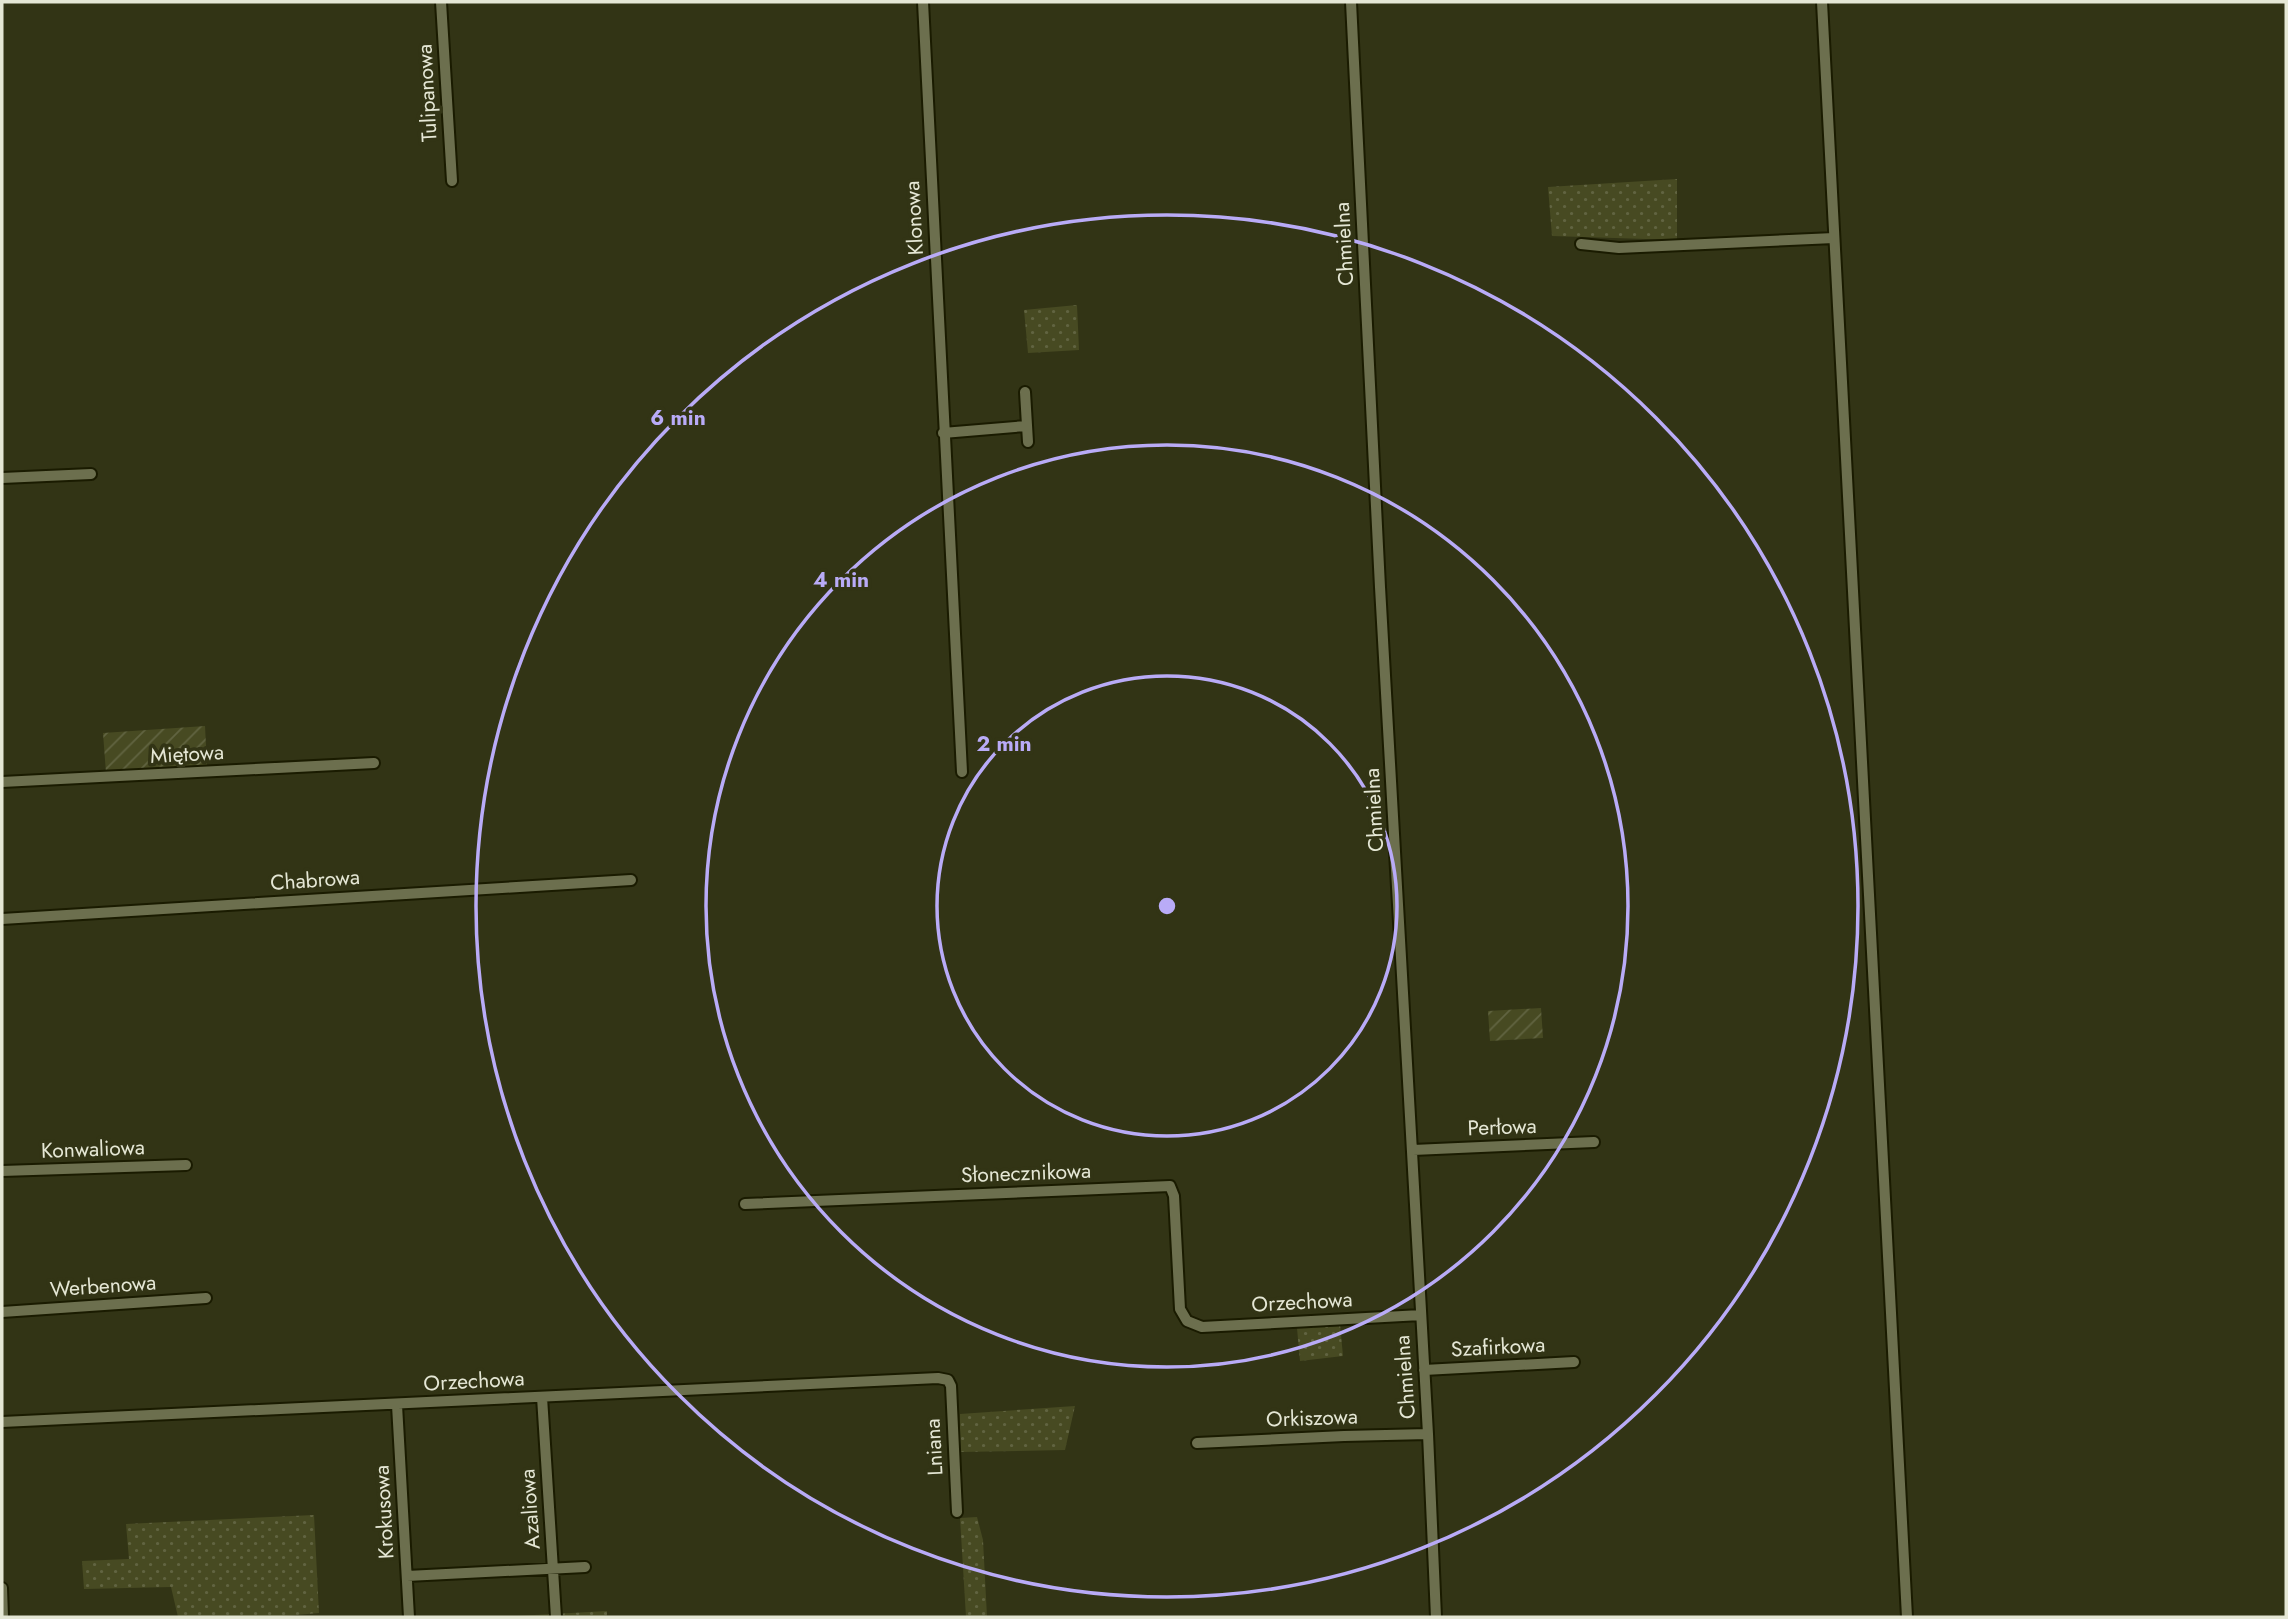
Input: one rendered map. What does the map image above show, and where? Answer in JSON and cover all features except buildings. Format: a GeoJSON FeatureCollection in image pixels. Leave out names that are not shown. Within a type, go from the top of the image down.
{"type":"FeatureCollection","features":[{"type":"Feature","properties":{"kind":"street","name":"Tulipanowa"},"geometry":{"type":"LineString","coordinates":[[441,2],[452,181]]}},
{"type":"Feature","properties":{"kind":"street","name":"Klonowa"},"geometry":{"type":"LineString","coordinates":[[923,2],[962,772]]}},
{"type":"Feature","properties":{"kind":"street","name":"Chmielna"},"geometry":{"type":"LineString","coordinates":[[1351,2],[1436,1617]]}},
{"type":"Feature","properties":{"kind":"street"},"geometry":{"type":"LineString","coordinates":[[1822,2],[1907,1617]]}},
{"type":"Feature","properties":{"kind":"street"},"geometry":{"type":"LineString","coordinates":[[1581,244],[1619,248],[1834,238]]}},
{"type":"Feature","properties":{"kind":"street"},"geometry":{"type":"LineString","coordinates":[[1024,392],[1028,442]]}},
{"type":"Feature","properties":{"kind":"street"},"geometry":{"type":"LineString","coordinates":[[943,433],[1026,426]]}},
{"type":"Feature","properties":{"kind":"street"},"geometry":{"type":"LineString","coordinates":[[2,478],[91,474]]}},
{"type":"Feature","properties":{"kind":"street","name":"Miętowa"},"geometry":{"type":"LineString","coordinates":[[2,782],[374,763]]}},
{"type":"Feature","properties":{"kind":"street","name":"Chabrowa"},"geometry":{"type":"LineString","coordinates":[[2,919],[631,880]]}},
{"type":"Feature","properties":{"kind":"street","name":"Perłowa"},"geometry":{"type":"LineString","coordinates":[[1412,1150],[1594,1142]]}},
{"type":"Feature","properties":{"kind":"street","name":"Konwaliowa"},"geometry":{"type":"LineString","coordinates":[[2,1171],[186,1165]]}},
{"type":"Feature","properties":{"kind":"street","name":"Słonecznikowa"},"geometry":{"type":"LineString","coordinates":[[745,1204],[1170,1186],[1174,1196],[1180,1309],[1187,1321]]}},
{"type":"Feature","properties":{"kind":"street","name":"Werbenowa"},"geometry":{"type":"LineString","coordinates":[[2,1312],[206,1298]]}},
{"type":"Feature","properties":{"kind":"street","name":"Orzechowa"},"geometry":{"type":"LineString","coordinates":[[1187,1321],[1202,1327],[1420,1315]]}},
{"type":"Feature","properties":{"kind":"street","name":"Szafirkowa"},"geometry":{"type":"LineString","coordinates":[[1424,1370],[1574,1362]]}},
{"type":"Feature","properties":{"kind":"street","name":"Orzechowa"},"geometry":{"type":"LineString","coordinates":[[2,1422],[948,1380]]}},
{"type":"Feature","properties":{"kind":"street","name":"Lniana"},"geometry":{"type":"LineString","coordinates":[[948,1380],[951,1386],[957,1512]]}},
{"type":"Feature","properties":{"kind":"street","name":"Azaliowa"},"geometry":{"type":"LineString","coordinates":[[542,1397],[556,1617]]}},
{"type":"Feature","properties":{"kind":"street","name":"Krokusowa"},"geometry":{"type":"LineString","coordinates":[[397,1405],[409,1617]]}},
{"type":"Feature","properties":{"kind":"street","name":"Orkiszowa"},"geometry":{"type":"LineString","coordinates":[[1197,1443],[1428,1434]]}},
{"type":"Feature","properties":{"kind":"street"},"geometry":{"type":"LineString","coordinates":[[407,1576],[585,1567]]}},
{"type":"Feature","properties":{"kind":"street"},"geometry":{"type":"LineString","coordinates":[[2,1588],[4,1617]]}},
{"type":"Feature","properties":{"kind":"green space"},"geometry":{"type":"Polygon","coordinates":[[[1677,179],[1677,240],[1552,236],[1548,187],[1677,179]]]}},
{"type":"Feature","properties":{"kind":"green space"},"geometry":{"type":"Polygon","coordinates":[[[1077,305],[1079,350],[1028,353],[1024,310],[1077,305]]]}},
{"type":"Feature","properties":{"kind":"green space"},"geometry":{"type":"Polygon","coordinates":[[[205,726],[207,765],[106,773],[103,733],[205,726]]]}},
{"type":"Feature","properties":{"kind":"green space"},"geometry":{"type":"Polygon","coordinates":[[[1541,1008],[1543,1038],[1490,1041],[1488,1011],[1541,1008]]]}},
{"type":"Feature","properties":{"kind":"green space"},"geometry":{"type":"Polygon","coordinates":[[[1340,1324],[1343,1356],[1300,1361],[1297,1328],[1340,1324]]]}},
{"type":"Feature","properties":{"kind":"green space"},"geometry":{"type":"Polygon","coordinates":[[[1075,1406],[1065,1450],[960,1452],[960,1414],[1075,1406]]]}},
{"type":"Feature","properties":{"kind":"green space"},"geometry":{"type":"Polygon","coordinates":[[[314,1515],[319,1613],[273,1617],[178,1617],[171,1587],[84,1589],[82,1561],[129,1559],[126,1524],[314,1515]]]}},
{"type":"Feature","properties":{"kind":"green space"},"geometry":{"type":"Polygon","coordinates":[[[977,1517],[983,1540],[987,1617],[966,1617],[960,1518],[977,1517]]]}},
{"type":"Feature","properties":{"kind":"green space"},"geometry":{"type":"Polygon","coordinates":[[[607,1611],[607,1617],[501,1617],[607,1611]]]}}]}
